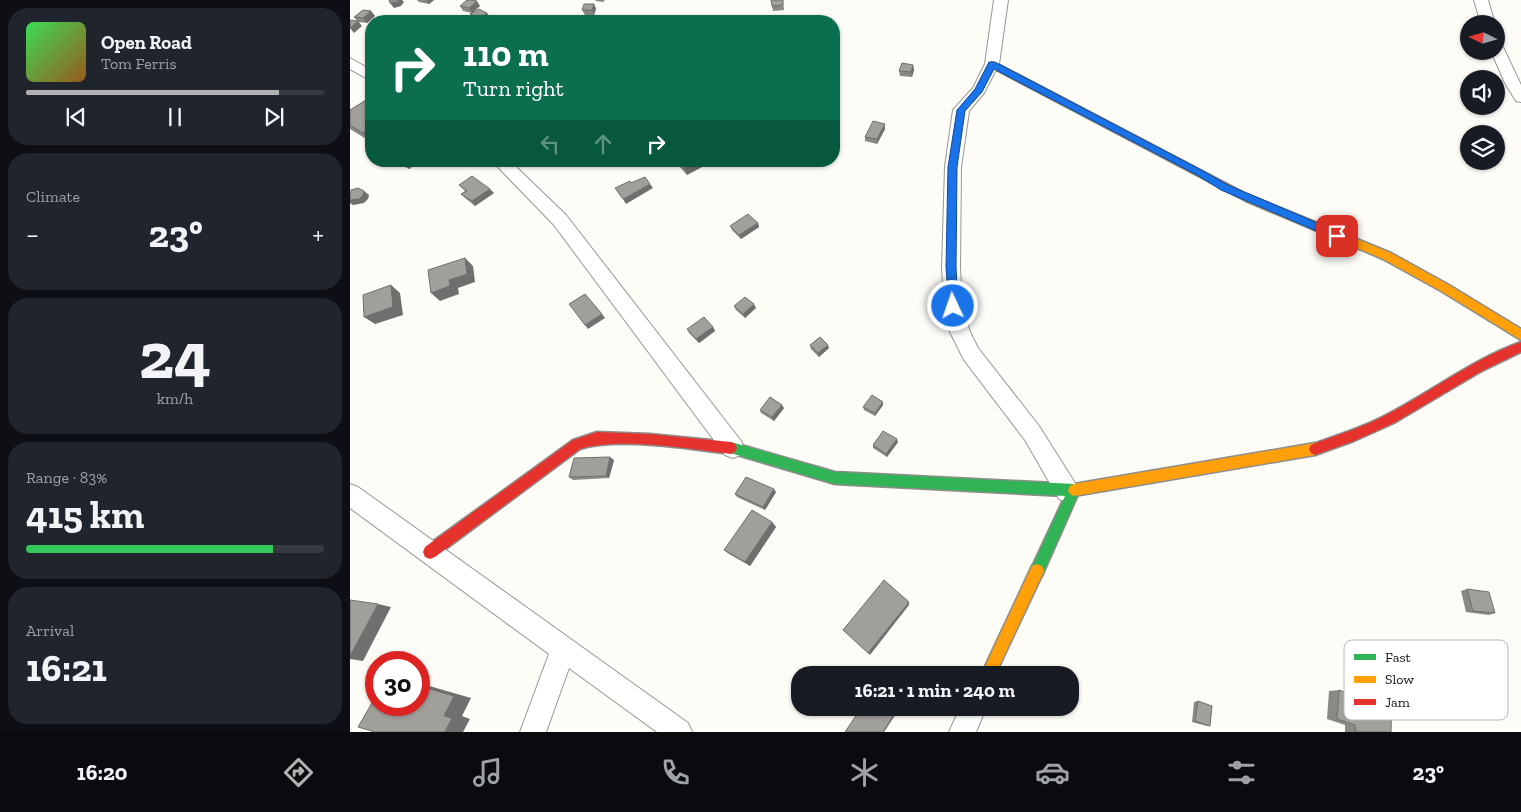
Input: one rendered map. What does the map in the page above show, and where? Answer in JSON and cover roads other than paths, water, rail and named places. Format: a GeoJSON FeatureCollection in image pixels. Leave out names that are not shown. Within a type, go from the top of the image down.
{"type":"FeatureCollection","features":[{"type":"Feature","properties":{"kind":"street"},"geometry":{"type":"LineString","coordinates":[[1001,0],[992,64],[979,90],[961,110],[953,167],[951,267],[953,306],[960,332],[972,354],[1032,433],[1071,491]]}},
{"type":"Feature","properties":{"kind":"street"},"geometry":{"type":"LineString","coordinates":[[1481,0],[1485,15]]}},
{"type":"Feature","properties":{"kind":"street"},"geometry":{"type":"LineString","coordinates":[[1502,60],[1512,84],[1521,97]]}},
{"type":"Feature","properties":{"kind":"street"},"geometry":{"type":"LineString","coordinates":[[350,63],[365,72]]}},
{"type":"Feature","properties":{"kind":"street"},"geometry":{"type":"LineString","coordinates":[[992,64],[1225,188],[1387,256],[1445,288],[1521,335]]}},
{"type":"Feature","properties":{"kind":"street"},"geometry":{"type":"LineString","coordinates":[[506,167],[560,220],[733,448]]}},
{"type":"Feature","properties":{"kind":"street"},"geometry":{"type":"LineString","coordinates":[[430,552],[577,444],[597,438],[650,440],[733,448],[835,478],[1071,491],[1314,449],[1350,437],[1390,418],[1476,369],[1521,347]]}},
{"type":"Feature","properties":{"kind":"street"},"geometry":{"type":"LineString","coordinates":[[992,666],[1071,491]]}},
{"type":"Feature","properties":{"kind":"street"},"geometry":{"type":"LineString","coordinates":[[350,495],[679,732]]}},
{"type":"Feature","properties":{"kind":"street"},"geometry":{"type":"LineString","coordinates":[[533,732],[564,648]]}},
{"type":"Feature","properties":{"kind":"street"},"geometry":{"type":"LineString","coordinates":[[962,732],[969,716]]}}]}
